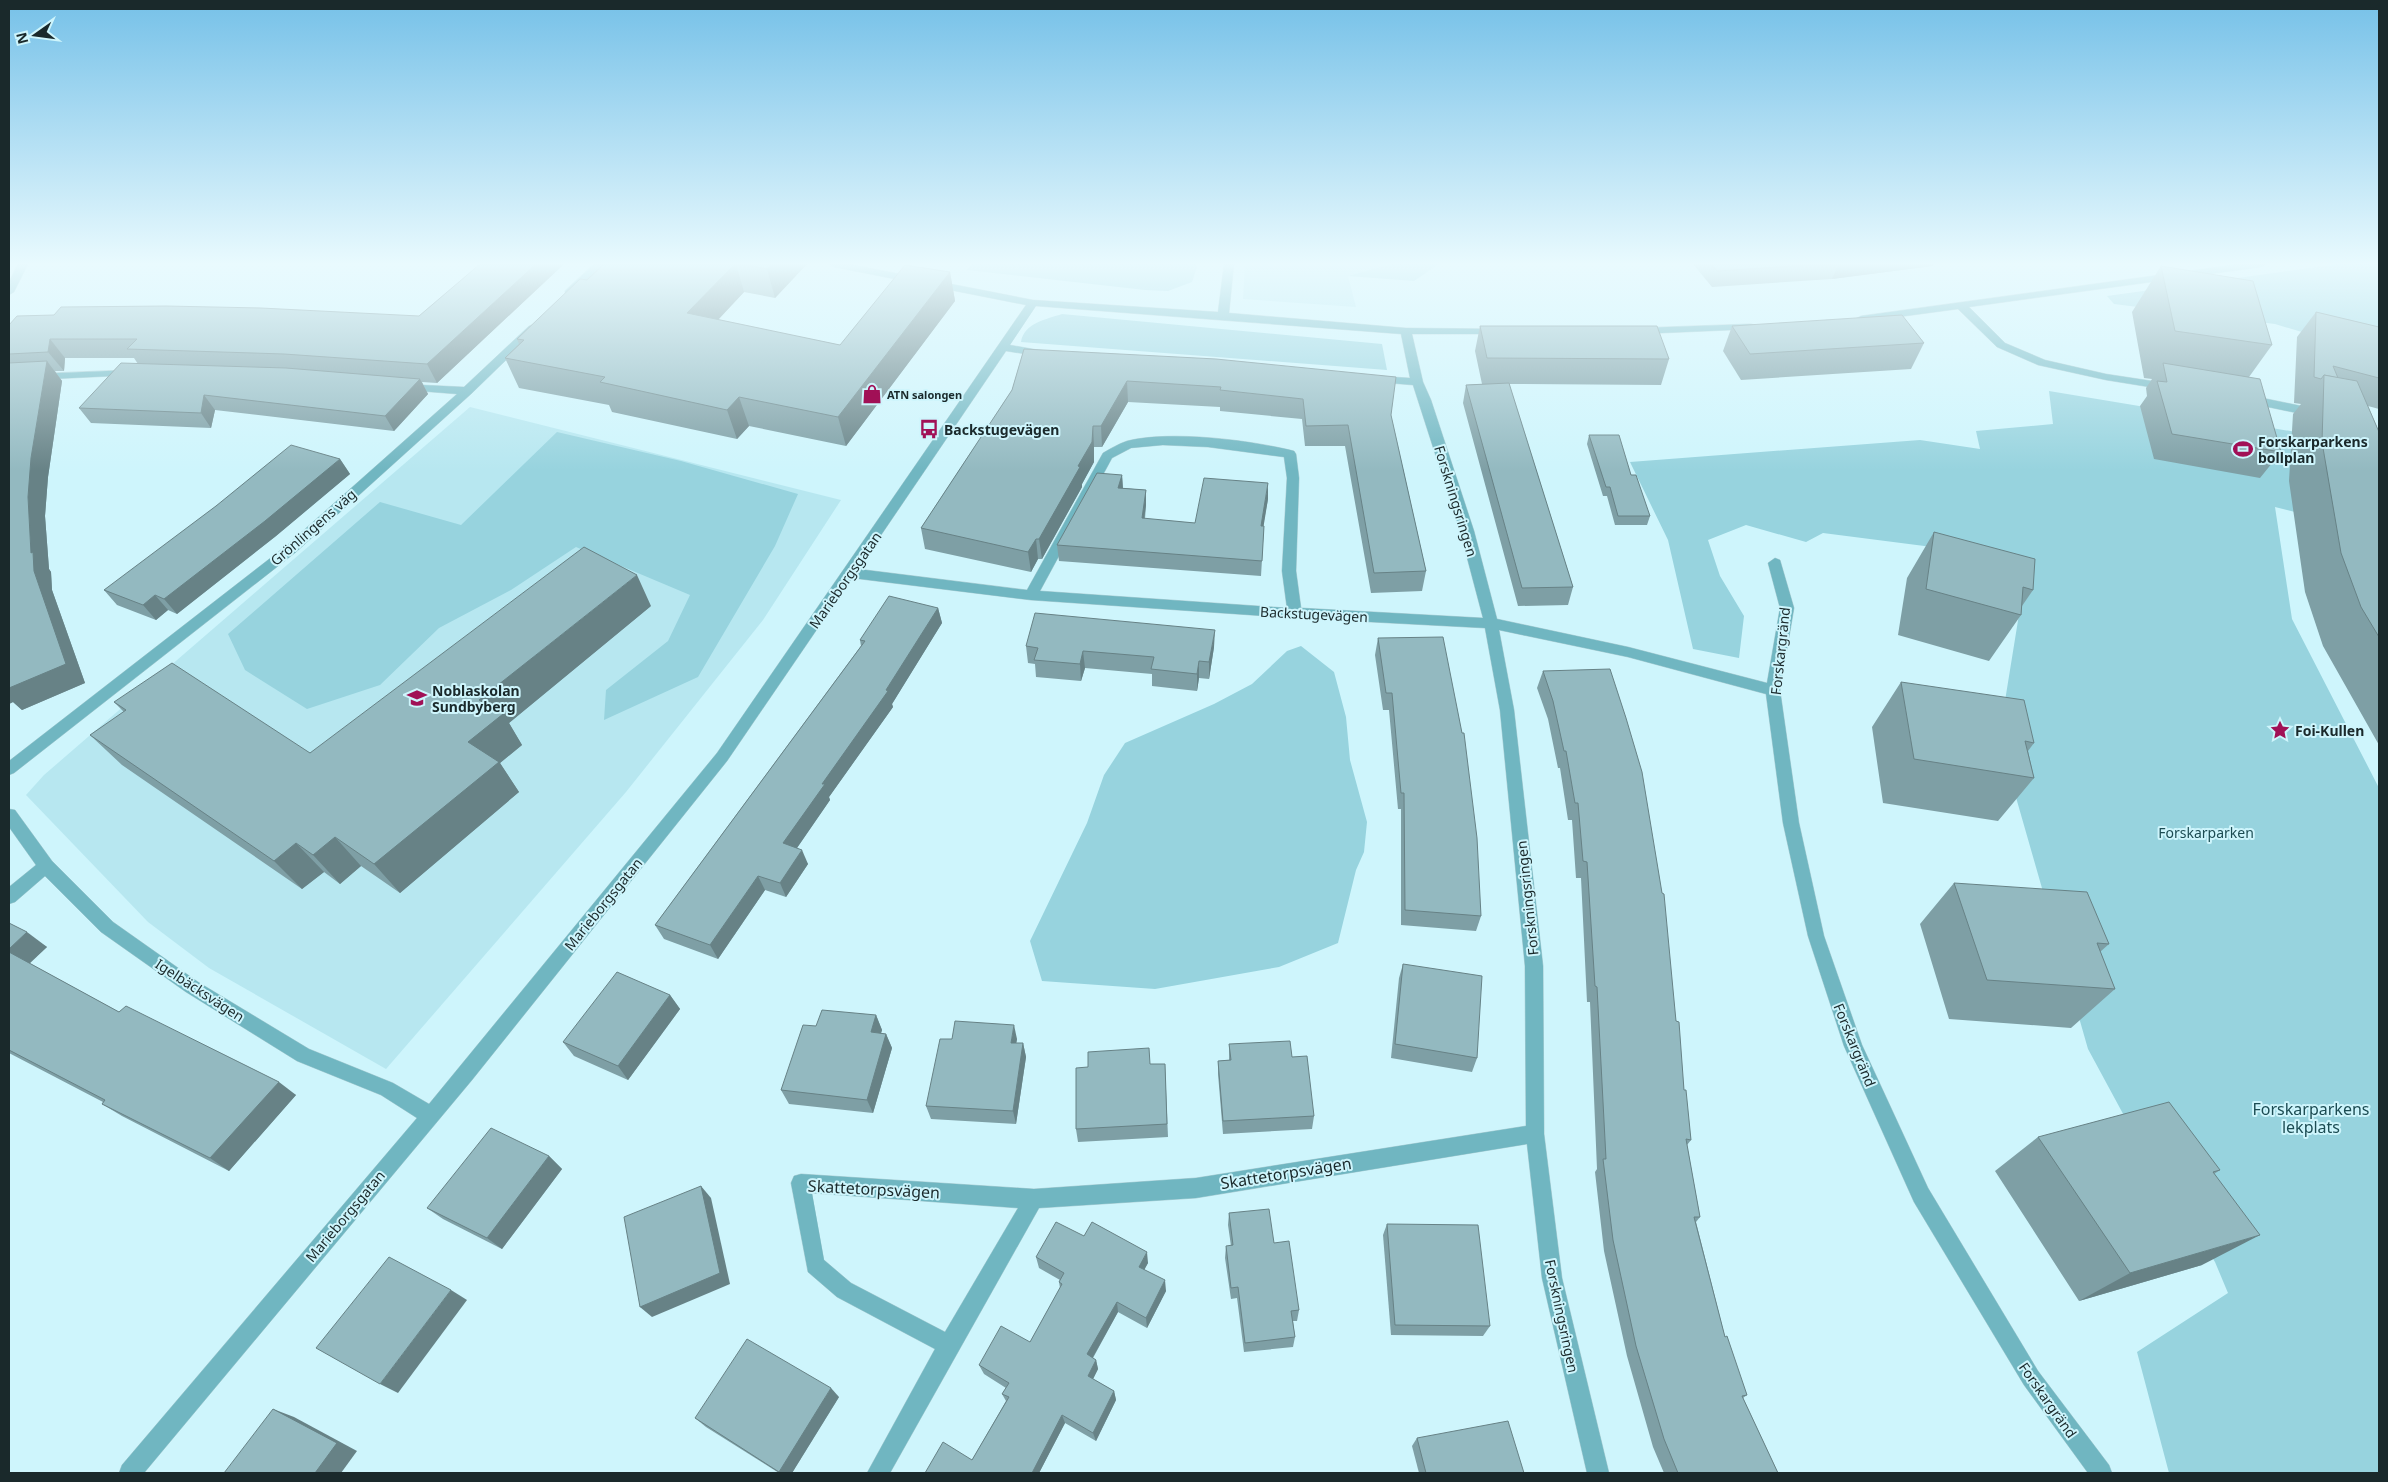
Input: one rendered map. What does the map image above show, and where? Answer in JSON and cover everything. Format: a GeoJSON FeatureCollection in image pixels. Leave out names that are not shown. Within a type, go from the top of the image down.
{"type":"FeatureCollection","features":[{"type":"Feature","properties":{"kind":"street","name":"Grönlingens väg"},"geometry":{"type":"LineString","coordinates":[[9,769],[291,549],[466,391],[527,333]]}},
{"type":"Feature","properties":{"kind":"street","name":"Marieborgsgatan"},"geometry":{"type":"LineString","coordinates":[[130,1473],[429,1115],[466,1074],[722,757],[850,573],[1012,333]]}},
{"type":"Feature","properties":{"kind":"street","name":"Forskningsringen"},"geometry":{"type":"LineString","coordinates":[[1406,333],[1417,382],[1425,400],[1467,531],[1491,623],[1507,710],[1534,966],[1535,1134],[1552,1278],[1598,1473]]}},
{"type":"Feature","properties":{"kind":"street"},"geometry":{"type":"LineString","coordinates":[[1989,333],[2001,345],[2042,363],[2106,377],[2183,388]]}},
{"type":"Feature","properties":{"kind":"street"},"geometry":{"type":"LineString","coordinates":[[1002,348],[1026,353],[1056,355]]}},
{"type":"Feature","properties":{"kind":"street"},"geometry":{"type":"LineString","coordinates":[[9,378],[146,373]]}},
{"type":"Feature","properties":{"kind":"street"},"geometry":{"type":"LineString","coordinates":[[1362,378],[1417,382]]}},
{"type":"Feature","properties":{"kind":"street"},"geometry":{"type":"LineString","coordinates":[[391,385],[466,391]]}},
{"type":"Feature","properties":{"kind":"street"},"geometry":{"type":"LineString","coordinates":[[2239,397],[2330,416]]}},
{"type":"Feature","properties":{"kind":"street"},"geometry":{"type":"LineString","coordinates":[[1032,595],[1107,456],[1128,445],[1166,441],[1269,450],[1290,454],[1293,478],[1289,571],[1295,613]]}},
{"type":"Feature","properties":{"kind":"street","name":"Forskargränd"},"geometry":{"type":"LineString","coordinates":[[1775,562],[1787,608],[1773,690],[1791,823],[1814,927],[1853,1046],[1921,1195],[2031,1378],[2101,1473]]}},
{"type":"Feature","properties":{"kind":"street","name":"Backstugevägen"},"geometry":{"type":"LineString","coordinates":[[850,573],[1032,595],[1295,613],[1491,623],[1628,652],[1773,690]]}},
{"type":"Feature","properties":{"kind":"street","name":"Igelbäcksvägen"},"geometry":{"type":"LineString","coordinates":[[9,815],[46,866],[107,927],[192,987],[303,1055],[387,1088],[429,1115]]}},
{"type":"Feature","properties":{"kind":"street"},"geometry":{"type":"LineString","coordinates":[[9,897],[46,866]]}},
{"type":"Feature","properties":{"kind":"street","name":"Skattetorpsvägen"},"geometry":{"type":"LineString","coordinates":[[949,1345],[844,1290],[815,1265],[801,1182],[1034,1200],[1196,1188],[1535,1134]]}},
{"type":"Feature","properties":{"kind":"street"},"geometry":{"type":"LineString","coordinates":[[878,1473],[949,1345],[1034,1200]]}},
{"type":"Feature","properties":{"kind":"shaded area","name":"Noblaskolan Sundbyberg"},"geometry":{"type":"Polygon","coordinates":[[[470,407],[841,500],[763,620],[626,792],[386,1069],[209,968],[148,922],[26,795],[44,775],[470,407]]]}},
{"type":"Feature","properties":{"kind":"green space"},"geometry":{"type":"Polygon","coordinates":[[[1025,333],[1266,333],[1382,344],[1387,370],[1021,342],[1025,333]]]}},
{"type":"Feature","properties":{"kind":"green space"},"geometry":{"type":"Polygon","coordinates":[[[2306,333],[2379,333],[2379,355],[2306,333]]]}},
{"type":"Feature","properties":{"kind":"green space","name":"Forskarparken"},"geometry":{"type":"Polygon","coordinates":[[[2049,391],[2332,438],[2355,527],[2275,507],[2292,619],[2379,788],[2379,1473],[2169,1473],[2137,1352],[2228,1293],[2215,1262],[2128,1123],[2088,1049],[1999,738],[2021,602],[1940,548],[1823,533],[1806,542],[1746,525],[1708,540],[1720,576],[1744,616],[1739,658],[1693,649],[1668,540],[1630,462],[1920,440],[1980,449],[1976,431],[2053,424],[2049,391]]]}},
{"type":"Feature","properties":{"kind":"green space"},"geometry":{"type":"Polygon","coordinates":[[[557,432],[681,461],[798,494],[775,546],[698,677],[604,720],[606,690],[668,641],[690,595],[576,547],[511,590],[439,628],[380,685],[307,709],[245,670],[228,634],[380,502],[461,525],[557,432]]]}},
{"type":"Feature","properties":{"kind":"green space"},"geometry":{"type":"Polygon","coordinates":[[[1301,646],[1334,672],[1346,717],[1350,760],[1367,822],[1364,852],[1356,870],[1338,943],[1279,967],[1155,989],[1042,981],[1030,941],[1087,823],[1104,775],[1125,743],[1214,704],[1252,684],[1287,651],[1301,646]]]}},
{"type":"Feature","properties":{"kind":"building"},"geometry":{"type":"Polygon","coordinates":[[[9,333],[461,333],[427,364],[284,354],[127,349],[137,339],[50,339],[48,352],[9,354],[9,333]]]}},
{"type":"Feature","properties":{"kind":"building"},"geometry":{"type":"Polygon","coordinates":[[[523,333],[783,333],[840,345],[850,333],[903,333],[838,417],[739,397],[727,410],[600,382],[605,377],[505,358],[524,340],[517,339],[523,333]]]}},
{"type":"Feature","properties":{"kind":"building"},"geometry":{"type":"Polygon","coordinates":[[[1482,333],[1660,333],[1669,359],[1487,358],[1482,333]]]}},
{"type":"Feature","properties":{"kind":"building"},"geometry":{"type":"Polygon","coordinates":[[[1737,333],[1916,333],[1924,343],[1750,354],[1737,333]]]}},
{"type":"Feature","properties":{"kind":"building"},"geometry":{"type":"Polygon","coordinates":[[[2190,333],[2268,333],[2272,345],[2190,333]]]}},
{"type":"Feature","properties":{"kind":"building"},"geometry":{"type":"Polygon","coordinates":[[[2315,333],[2379,333],[2379,378],[2333,366],[2338,378],[2324,375],[2321,379],[2314,377],[2315,333]]]}},
{"type":"Feature","properties":{"kind":"building"},"geometry":{"type":"Polygon","coordinates":[[[1024,349],[1216,359],[1396,377],[1391,415],[1426,571],[1374,573],[1348,425],[1306,426],[1303,399],[1220,390],[1221,387],[1127,381],[1101,426],[1093,426],[1092,442],[1078,466],[1080,467],[1039,539],[1036,539],[1028,552],[921,528],[1012,390],[1024,349]]]}},
{"type":"Feature","properties":{"kind":"building"},"geometry":{"type":"Polygon","coordinates":[[[47,361],[31,458],[28,497],[31,553],[33,552],[34,571],[66,664],[9,688],[9,363],[47,361]]]}},
{"type":"Feature","properties":{"kind":"building"},"geometry":{"type":"Polygon","coordinates":[[[121,363],[286,368],[420,379],[385,416],[204,395],[201,413],[79,408],[121,363]]]}},
{"type":"Feature","properties":{"kind":"building"},"geometry":{"type":"Polygon","coordinates":[[[2163,363],[2260,379],[2281,452],[2172,434],[2157,381],[2167,382],[2163,363]]]}},
{"type":"Feature","properties":{"kind":"building"},"geometry":{"type":"Polygon","coordinates":[[[2324,375],[2357,381],[2379,432],[2379,637],[2361,607],[2341,553],[2322,442],[2324,375]]]}},
{"type":"Feature","properties":{"kind":"building"},"geometry":{"type":"Polygon","coordinates":[[[1509,383],[1573,587],[1522,588],[1466,385],[1509,383]]]}},
{"type":"Feature","properties":{"kind":"building"},"geometry":{"type":"Polygon","coordinates":[[[1589,435],[1619,435],[1631,475],[1636,475],[1650,516],[1618,516],[1610,487],[1606,487],[1589,435]]]}},
{"type":"Feature","properties":{"kind":"building"},"geometry":{"type":"Polygon","coordinates":[[[291,445],[340,459],[265,521],[164,599],[155,595],[143,605],[104,590],[216,506],[291,445]]]}},
{"type":"Feature","properties":{"kind":"building"},"geometry":{"type":"Polygon","coordinates":[[[1097,473],[1122,475],[1118,488],[1146,490],[1142,518],[1195,523],[1204,478],[1268,483],[1261,526],[1264,526],[1262,561],[1057,545],[1097,473]]]}},
{"type":"Feature","properties":{"kind":"building"},"geometry":{"type":"Polygon","coordinates":[[[1934,532],[2035,559],[2033,590],[2023,587],[2021,615],[1926,589],[1934,532]]]}},
{"type":"Feature","properties":{"kind":"building"},"geometry":{"type":"Polygon","coordinates":[[[584,547],[637,575],[479,700],[503,714],[468,742],[499,762],[374,864],[335,837],[313,855],[296,843],[274,861],[90,735],[126,710],[114,702],[172,663],[310,753],[584,547]]]}},
{"type":"Feature","properties":{"kind":"building"},"geometry":{"type":"Polygon","coordinates":[[[889,596],[938,608],[886,690],[888,691],[783,843],[802,850],[780,883],[758,876],[710,945],[655,925],[865,641],[860,640],[889,596]]]}},
{"type":"Feature","properties":{"kind":"building"},"geometry":{"type":"Polygon","coordinates":[[[1035,613],[1215,630],[1209,662],[1199,661],[1197,674],[1151,669],[1154,657],[1083,651],[1080,664],[1034,660],[1038,648],[1026,646],[1035,613]]]}},
{"type":"Feature","properties":{"kind":"building"},"geometry":{"type":"Polygon","coordinates":[[[1443,637],[1462,733],[1464,733],[1477,838],[1481,916],[1405,910],[1404,793],[1401,793],[1392,693],[1386,693],[1378,638],[1443,637]]]}},
{"type":"Feature","properties":{"kind":"building"},"geometry":{"type":"Polygon","coordinates":[[[1610,669],[1642,772],[1662,893],[1664,894],[1676,1021],[1679,1022],[1684,1090],[1686,1090],[1691,1140],[1686,1139],[1700,1217],[1694,1217],[1725,1337],[1727,1336],[1747,1395],[1742,1396],[1778,1473],[1678,1473],[1664,1439],[1636,1346],[1613,1240],[1603,1159],[1606,1159],[1597,987],[1595,986],[1587,862],[1583,861],[1578,803],[1575,803],[1566,751],[1564,751],[1553,701],[1543,671],[1610,669]]]}},
{"type":"Feature","properties":{"kind":"building"},"geometry":{"type":"Polygon","coordinates":[[[1901,682],[2024,700],[2034,743],[2025,741],[2034,778],[1914,759],[1901,682]]]}},
{"type":"Feature","properties":{"kind":"building"},"geometry":{"type":"Polygon","coordinates":[[[1954,883],[2087,892],[2109,944],[2097,943],[2115,989],[1987,980],[1954,883]]]}},
{"type":"Feature","properties":{"kind":"building"},"geometry":{"type":"Polygon","coordinates":[[[9,923],[27,932],[9,949],[9,923]]]}},
{"type":"Feature","properties":{"kind":"building"},"geometry":{"type":"Polygon","coordinates":[[[9,952],[119,1012],[126,1006],[279,1082],[210,1158],[102,1104],[105,1100],[9,1050],[9,952]]]}},
{"type":"Feature","properties":{"kind":"building"},"geometry":{"type":"Polygon","coordinates":[[[1403,964],[1482,976],[1477,1058],[1395,1044],[1403,964]]]}},
{"type":"Feature","properties":{"kind":"building"},"geometry":{"type":"Polygon","coordinates":[[[617,972],[670,995],[618,1066],[563,1042],[617,972]]]}},
{"type":"Feature","properties":{"kind":"building"},"geometry":{"type":"Polygon","coordinates":[[[822,1010],[876,1015],[871,1032],[886,1034],[867,1100],[781,1090],[803,1025],[816,1026],[822,1010]]]}},
{"type":"Feature","properties":{"kind":"building"},"geometry":{"type":"Polygon","coordinates":[[[955,1021],[1014,1025],[1011,1043],[1023,1043],[1013,1111],[926,1106],[940,1039],[952,1039],[955,1021]]]}},
{"type":"Feature","properties":{"kind":"building"},"geometry":{"type":"Polygon","coordinates":[[[1290,1041],[1292,1057],[1307,1056],[1314,1116],[1223,1121],[1218,1061],[1231,1060],[1229,1044],[1290,1041]]]}},
{"type":"Feature","properties":{"kind":"building"},"geometry":{"type":"Polygon","coordinates":[[[1149,1048],[1150,1064],[1165,1064],[1167,1124],[1076,1129],[1076,1068],[1088,1067],[1088,1052],[1149,1048]]]}},
{"type":"Feature","properties":{"kind":"building"},"geometry":{"type":"Polygon","coordinates":[[[2169,1102],[2220,1170],[2213,1172],[2260,1235],[2130,1273],[2038,1137],[2169,1102]]]}},
{"type":"Feature","properties":{"kind":"building"},"geometry":{"type":"Polygon","coordinates":[[[491,1128],[549,1156],[487,1238],[427,1208],[491,1128]]]}},
{"type":"Feature","properties":{"kind":"building"},"geometry":{"type":"Polygon","coordinates":[[[701,1186],[720,1273],[640,1307],[624,1217],[701,1186]]]}},
{"type":"Feature","properties":{"kind":"building"},"geometry":{"type":"Polygon","coordinates":[[[1269,1209],[1274,1243],[1289,1241],[1299,1310],[1291,1311],[1295,1337],[1245,1343],[1238,1287],[1231,1288],[1226,1246],[1233,1245],[1229,1213],[1269,1209]]]}},
{"type":"Feature","properties":{"kind":"building"},"geometry":{"type":"Polygon","coordinates":[[[1056,1222],[1084,1236],[1092,1222],[1147,1252],[1139,1267],[1165,1280],[1146,1318],[1117,1302],[1087,1354],[1096,1360],[1088,1376],[1114,1391],[1093,1433],[1062,1415],[1032,1473],[925,1473],[943,1442],[972,1460],[1009,1397],[1002,1394],[1009,1383],[979,1365],[1001,1326],[1030,1342],[1062,1284],[1059,1282],[1064,1273],[1036,1257],[1056,1222]]]}},
{"type":"Feature","properties":{"kind":"building"},"geometry":{"type":"Polygon","coordinates":[[[1387,1224],[1478,1225],[1490,1326],[1395,1325],[1387,1224]]]}},
{"type":"Feature","properties":{"kind":"building"},"geometry":{"type":"Polygon","coordinates":[[[389,1257],[451,1290],[380,1384],[316,1348],[389,1257]]]}},
{"type":"Feature","properties":{"kind":"building"},"geometry":{"type":"Polygon","coordinates":[[[747,1339],[831,1388],[779,1472],[695,1418],[747,1339]]]}},
{"type":"Feature","properties":{"kind":"building"},"geometry":{"type":"Polygon","coordinates":[[[273,1409],[337,1443],[315,1473],[224,1473],[273,1409]]]}},
{"type":"Feature","properties":{"kind":"building"},"geometry":{"type":"Polygon","coordinates":[[[1508,1421],[1524,1473],[1426,1473],[1417,1438],[1508,1421]]]}},
{"type":"Feature","properties":{"kind":"place","name":"ATN salongen"},"geometry":{"type":"Point","coordinates":[872,394]}},
{"type":"Feature","properties":{"kind":"place","name":"Backstugevägen"},"geometry":{"type":"Point","coordinates":[929,429]}},
{"type":"Feature","properties":{"kind":"place","name":"Forskarparkens bollplan"},"geometry":{"type":"Point","coordinates":[2243,449]}},
{"type":"Feature","properties":{"kind":"place","name":"Noblaskolan Sundbyberg"},"geometry":{"type":"Point","coordinates":[417,698]}},
{"type":"Feature","properties":{"kind":"place","name":"Foi-Kullen"},"geometry":{"type":"Point","coordinates":[2280,730]}},
{"type":"Feature","properties":{"kind":"park label","name":"Forskarparkens lekplats"},"geometry":{"type":"Point","coordinates":[2311,1118]}}]}
